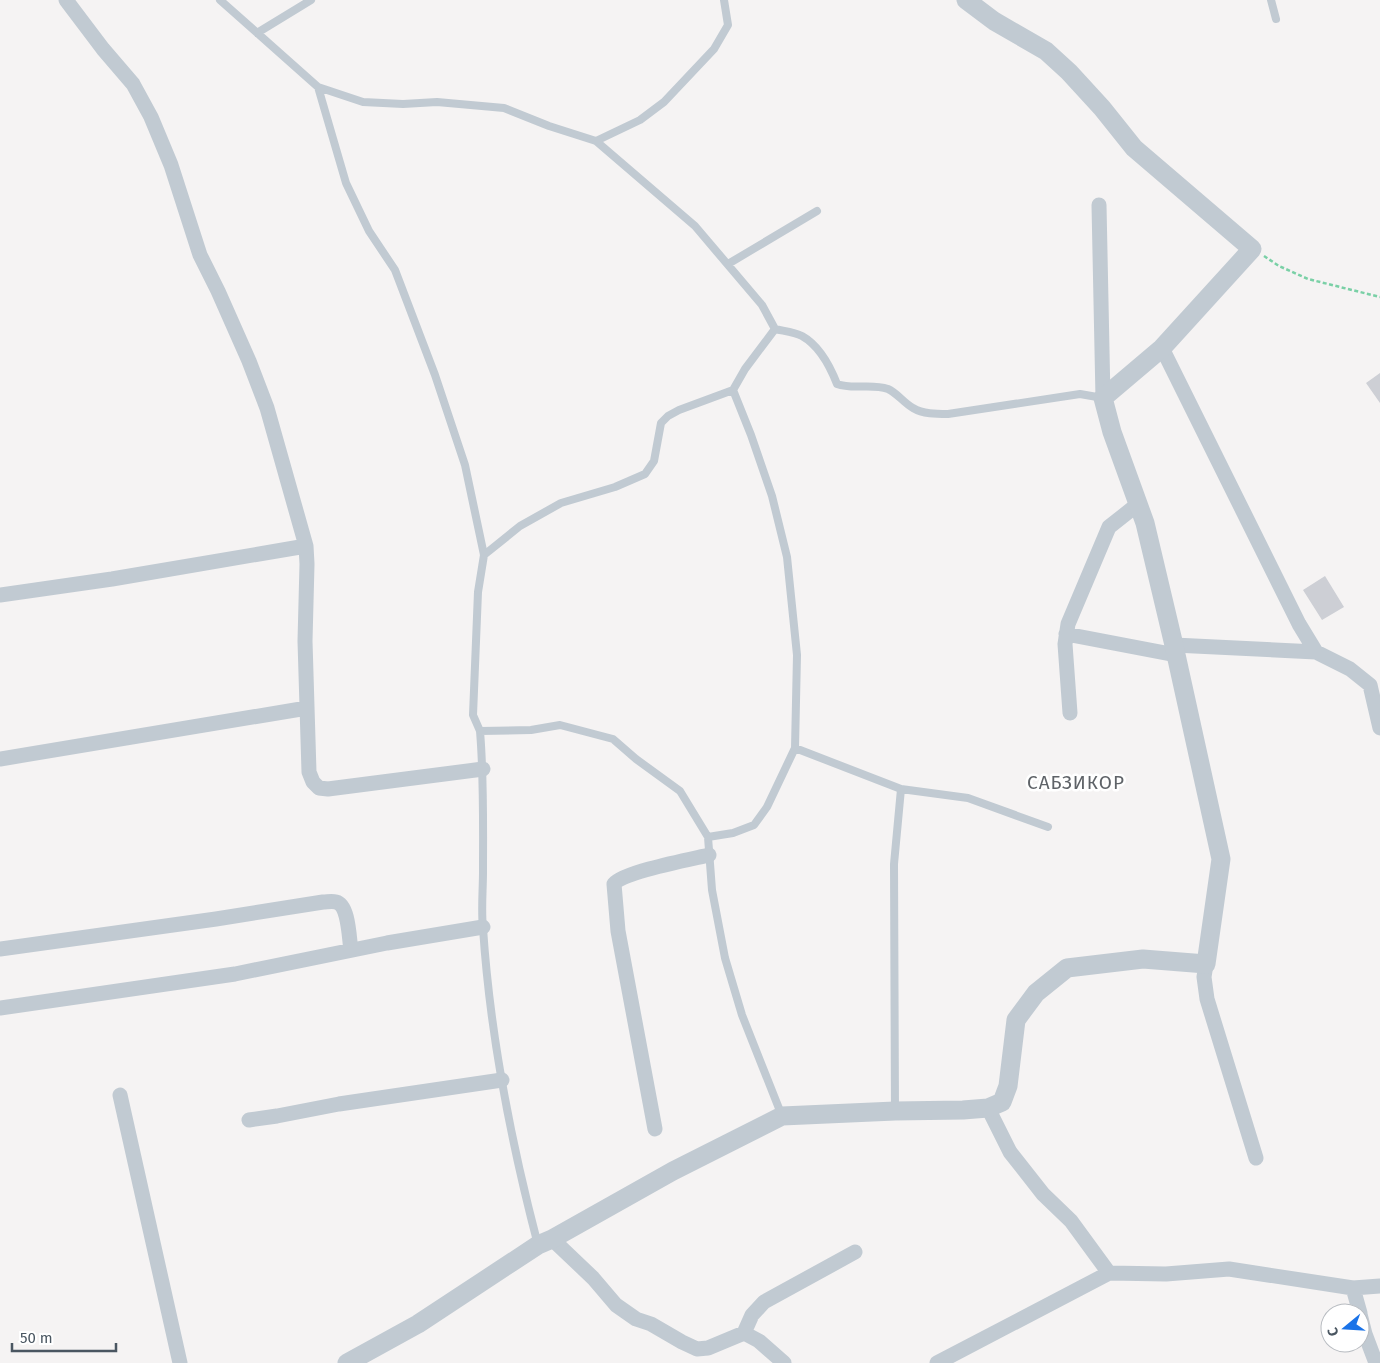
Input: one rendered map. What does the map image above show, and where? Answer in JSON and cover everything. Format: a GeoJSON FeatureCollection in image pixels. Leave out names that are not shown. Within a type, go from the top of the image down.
{"type":"FeatureCollection","features":[{"type":"Feature","properties":{"kind":"street"},"geometry":{"type":"LineString","coordinates":[[66,0],[133,84],[151,116],[171,165],[200,255],[249,361],[267,408],[306,546],[305,641],[309,772],[313,782],[319,788],[328,789],[483,769]]}},
{"type":"Feature","properties":{"kind":"street"},"geometry":{"type":"LineString","coordinates":[[966,0],[1000,25],[1046,51],[1069,72],[1102,108],[1134,148],[1252,249],[1162,348],[1103,398]]}},
{"type":"Feature","properties":{"kind":"street"},"geometry":{"type":"LineString","coordinates":[[1099,205],[1103,398],[1112,432],[1144,523],[1175,650],[1221,859],[1204,977],[1207,998],[1256,1158]]}},
{"type":"Feature","properties":{"kind":"street"},"geometry":{"type":"LineString","coordinates":[[1162,348],[1299,624],[1316,652]]}},
{"type":"Feature","properties":{"kind":"street"},"geometry":{"type":"LineString","coordinates":[[1070,713],[1065,644],[1068,624],[1109,527],[1138,504]]}},
{"type":"Feature","properties":{"kind":"street"},"geometry":{"type":"LineString","coordinates":[[0,595],[112,580],[306,546]]}},
{"type":"Feature","properties":{"kind":"street"},"geometry":{"type":"LineString","coordinates":[[1066,634],[1175,650],[1316,652],[1375,680],[1380,728]]}},
{"type":"Feature","properties":{"kind":"street"},"geometry":{"type":"LineString","coordinates":[[0,759],[307,708]]}},
{"type":"Feature","properties":{"kind":"street"},"geometry":{"type":"LineString","coordinates":[[655,1129],[618,931],[614,884],[619,879],[633,874],[710,855]]}},
{"type":"Feature","properties":{"kind":"street"},"geometry":{"type":"LineString","coordinates":[[0,949],[323,902],[336,902],[343,906],[351,950]]}},
{"type":"Feature","properties":{"kind":"street"},"geometry":{"type":"LineString","coordinates":[[0,1008],[235,974],[351,950],[482,927]]}},
{"type":"Feature","properties":{"kind":"street"},"geometry":{"type":"LineString","coordinates":[[346,1363],[418,1324],[545,1242],[673,1171],[782,1116],[963,1110],[988,1108],[1002,1102],[1008,1086],[1016,1020],[1036,993],[1067,968],[1144,960],[1206,964]]}},
{"type":"Feature","properties":{"kind":"street"},"geometry":{"type":"LineString","coordinates":[[249,1120],[339,1104],[502,1080]]}},
{"type":"Feature","properties":{"kind":"street"},"geometry":{"type":"LineString","coordinates":[[120,1095],[180,1363]]}},
{"type":"Feature","properties":{"kind":"street"},"geometry":{"type":"LineString","coordinates":[[988,1108],[1010,1152],[1043,1194],[1071,1221],[1109,1273]]}},
{"type":"Feature","properties":{"kind":"street"},"geometry":{"type":"LineString","coordinates":[[545,1242],[593,1278],[616,1305],[636,1319],[651,1324],[697,1349],[708,1348],[744,1333],[752,1314],[764,1302],[855,1252]]}},
{"type":"Feature","properties":{"kind":"street"},"geometry":{"type":"LineString","coordinates":[[937,1363],[958,1358],[1109,1273],[1166,1274],[1230,1269],[1353,1288],[1380,1286]]}},
{"type":"Feature","properties":{"kind":"street"},"geometry":{"type":"LineString","coordinates":[[1353,1288],[1357,1303]]}},
{"type":"Feature","properties":{"kind":"street"},"geometry":{"type":"LineString","coordinates":[[744,1333],[759,1341],[784,1363]]}},
{"type":"Feature","properties":{"kind":"street"},"geometry":{"type":"LineString","coordinates":[[1370,1347],[1376,1363]]}},
{"type":"Feature","properties":{"kind":"lane"},"geometry":{"type":"LineString","coordinates":[[220,0],[318,87],[363,102],[403,104],[437,102],[504,108],[549,126],[596,141],[695,226],[762,305],[775,329],[802,336],[813,345],[824,357],[837,384],[844,387],[862,386],[888,389],[914,409],[927,413],[948,414],[1080,394],[1103,398]]}},
{"type":"Feature","properties":{"kind":"lane"},"geometry":{"type":"LineString","coordinates":[[257,33],[311,0]]}},
{"type":"Feature","properties":{"kind":"lane"},"geometry":{"type":"LineString","coordinates":[[596,141],[640,120],[664,102],[714,49],[728,24],[724,0]]}},
{"type":"Feature","properties":{"kind":"lane"},"geometry":{"type":"LineString","coordinates":[[1271,0],[1276,19]]}},
{"type":"Feature","properties":{"kind":"lane"},"geometry":{"type":"LineString","coordinates":[[318,87],[346,183],[369,231],[395,270],[435,375],[466,465],[484,556],[478,592],[473,685],[473,715],[480,731],[483,769],[482,927],[489,994],[502,1080],[521,1181],[545,1242]]}},
{"type":"Feature","properties":{"kind":"lane"},"geometry":{"type":"LineString","coordinates":[[728,264],[817,211]]}},
{"type":"Feature","properties":{"kind":"lane"},"geometry":{"type":"LineString","coordinates":[[484,556],[520,526],[561,503],[615,487],[645,474],[654,461],[661,423],[668,416],[679,410],[733,390],[775,329]]}},
{"type":"Feature","properties":{"kind":"lane"},"geometry":{"type":"LineString","coordinates":[[708,837],[733,833],[754,825],[767,808],[795,748],[797,655],[788,557],[772,496],[733,390]]}},
{"type":"Feature","properties":{"kind":"lane"},"geometry":{"type":"LineString","coordinates":[[480,731],[531,730],[560,725],[613,739],[636,759],[680,790],[708,837],[712,890],[725,958],[742,1015],[782,1116]]}},
{"type":"Feature","properties":{"kind":"lane"},"geometry":{"type":"LineString","coordinates":[[795,748],[901,789],[968,798],[1048,826]]}},
{"type":"Feature","properties":{"kind":"lane"},"geometry":{"type":"LineString","coordinates":[[895,1111],[894,864],[901,789]]}},
{"type":"Feature","properties":{"kind":"path"},"geometry":{"type":"LineString","coordinates":[[1252,249],[1279,266],[1308,279],[1380,297]]}},
{"type":"Feature","properties":{"kind":"building"},"geometry":{"type":"Polygon","coordinates":[[[1380,373],[1380,403],[1366,383],[1380,373]]]}},
{"type":"Feature","properties":{"kind":"building"},"geometry":{"type":"Polygon","coordinates":[[[1325,576],[1344,607],[1322,620],[1303,590],[1325,576]]]}},
{"type":"Feature","properties":{"kind":"district","name":"САБЗИКОР"},"geometry":{"type":"Point","coordinates":[1076,782]}}]}
